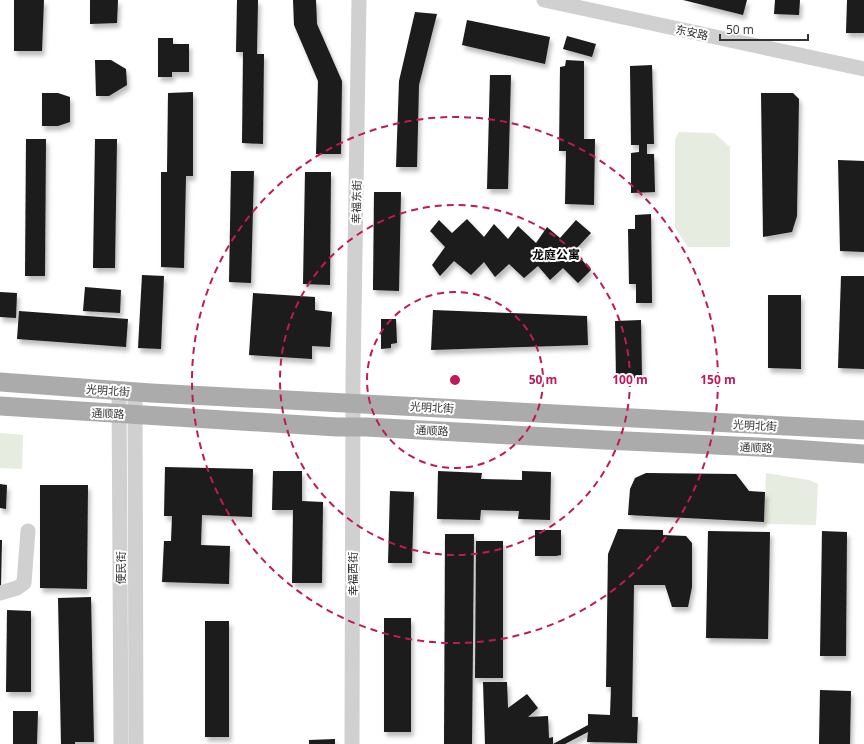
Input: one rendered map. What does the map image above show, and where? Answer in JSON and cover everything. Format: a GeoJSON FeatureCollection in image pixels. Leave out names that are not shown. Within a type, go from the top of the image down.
{"type":"FeatureCollection","features":[{"type":"Feature","properties":{"kind":"main road","name":"光明北街"},"geometry":{"type":"LineString","coordinates":[[0,382],[127,392],[864,430]]}},
{"type":"Feature","properties":{"kind":"main road","name":"通顺路"},"geometry":{"type":"LineString","coordinates":[[0,406],[337,426],[778,448],[864,454]]}},
{"type":"Feature","properties":{"kind":"street","name":"幸福东街"},"geometry":{"type":"LineString","coordinates":[[354,404],[353,370],[359,0]]}},
{"type":"Feature","properties":{"kind":"street","name":"东安路"},"geometry":{"type":"LineString","coordinates":[[544,0],[864,69]]}},
{"type":"Feature","properties":{"kind":"street","name":"便民街"},"geometry":{"type":"LineString","coordinates":[[121,744],[127,392]]}},
{"type":"Feature","properties":{"kind":"street","name":"幸福西街"},"geometry":{"type":"LineString","coordinates":[[352,744],[354,404]]}},
{"type":"Feature","properties":{"kind":"street","name":"便民街"},"geometry":{"type":"LineString","coordinates":[[127,413],[136,744]]}},
{"type":"Feature","properties":{"kind":"street"},"geometry":{"type":"LineString","coordinates":[[0,593],[17,588],[24,583],[28,531]]}},
{"type":"Feature","properties":{"kind":"shaded area"},"geometry":{"type":"Polygon","coordinates":[[[679,132],[714,133],[730,147],[730,247],[688,247],[675,228],[675,139],[679,132]]]}},
{"type":"Feature","properties":{"kind":"shaded area"},"geometry":{"type":"Polygon","coordinates":[[[0,433],[23,435],[22,469],[0,468],[0,433]]]}},
{"type":"Feature","properties":{"kind":"shaded area"},"geometry":{"type":"Polygon","coordinates":[[[766,473],[809,480],[818,484],[816,525],[764,524],[766,473]]]}},
{"type":"Feature","properties":{"kind":"building"},"geometry":{"type":"Polygon","coordinates":[[[14,0],[44,0],[42,51],[14,51],[14,0]]]}},
{"type":"Feature","properties":{"kind":"building"},"geometry":{"type":"Polygon","coordinates":[[[90,0],[118,0],[117,23],[90,24],[90,0]]]}},
{"type":"Feature","properties":{"kind":"building"},"geometry":{"type":"Polygon","coordinates":[[[237,0],[258,0],[257,54],[264,54],[263,144],[242,143],[243,52],[236,52],[237,0]]]}},
{"type":"Feature","properties":{"kind":"building"},"geometry":{"type":"Polygon","coordinates":[[[293,0],[316,0],[317,24],[342,81],[341,154],[316,154],[318,81],[294,25],[293,0]]]}},
{"type":"Feature","properties":{"kind":"building"},"geometry":{"type":"Polygon","coordinates":[[[683,0],[747,0],[743,15],[683,0]]]}},
{"type":"Feature","properties":{"kind":"building"},"geometry":{"type":"Polygon","coordinates":[[[775,0],[800,0],[799,15],[774,14],[775,0]]]}},
{"type":"Feature","properties":{"kind":"building"},"geometry":{"type":"Polygon","coordinates":[[[847,0],[864,0],[864,33],[846,33],[847,0]]]}},
{"type":"Feature","properties":{"kind":"building"},"geometry":{"type":"Polygon","coordinates":[[[415,12],[437,14],[419,85],[417,167],[396,167],[399,81],[415,12]]]}},
{"type":"Feature","properties":{"kind":"building"},"geometry":{"type":"Polygon","coordinates":[[[467,20],[550,37],[545,64],[462,45],[467,20]]]}},
{"type":"Feature","properties":{"kind":"building"},"geometry":{"type":"Polygon","coordinates":[[[567,36],[596,44],[592,57],[563,49],[567,36]]]}},
{"type":"Feature","properties":{"kind":"building"},"geometry":{"type":"Polygon","coordinates":[[[158,38],[173,38],[173,44],[189,44],[189,72],[172,72],[172,77],[158,77],[158,38]]]}},
{"type":"Feature","properties":{"kind":"building"},"geometry":{"type":"Polygon","coordinates":[[[95,60],[111,60],[126,69],[127,85],[109,96],[96,96],[95,60]]]}},
{"type":"Feature","properties":{"kind":"building"},"geometry":{"type":"Polygon","coordinates":[[[566,60],[584,61],[584,139],[595,139],[594,205],[565,204],[566,151],[559,151],[560,67],[565,66],[566,60]]]}},
{"type":"Feature","properties":{"kind":"building"},"geometry":{"type":"Polygon","coordinates":[[[652,65],[654,144],[647,144],[647,154],[654,154],[655,192],[631,193],[631,153],[639,152],[639,145],[631,145],[630,66],[652,65]]]}},
{"type":"Feature","properties":{"kind":"building"},"geometry":{"type":"Polygon","coordinates":[[[490,75],[511,75],[508,189],[487,189],[490,75]]]}},
{"type":"Feature","properties":{"kind":"building"},"geometry":{"type":"Polygon","coordinates":[[[193,92],[193,176],[186,176],[184,268],[161,267],[161,172],[167,172],[168,93],[193,92]]]}},
{"type":"Feature","properties":{"kind":"building"},"geometry":{"type":"Polygon","coordinates":[[[42,93],[58,93],[70,97],[70,122],[58,126],[42,126],[42,93]]]}},
{"type":"Feature","properties":{"kind":"building"},"geometry":{"type":"Polygon","coordinates":[[[761,93],[793,93],[799,99],[797,216],[792,232],[763,237],[761,93]]]}},
{"type":"Feature","properties":{"kind":"building"},"geometry":{"type":"Polygon","coordinates":[[[26,139],[46,139],[45,276],[25,276],[26,139]]]}},
{"type":"Feature","properties":{"kind":"building"},"geometry":{"type":"Polygon","coordinates":[[[95,139],[117,139],[115,268],[93,268],[95,139]]]}},
{"type":"Feature","properties":{"kind":"building"},"geometry":{"type":"Polygon","coordinates":[[[838,160],[864,161],[864,252],[840,251],[838,160]]]}},
{"type":"Feature","properties":{"kind":"building"},"geometry":{"type":"Polygon","coordinates":[[[231,171],[254,171],[251,283],[229,282],[231,171]]]}},
{"type":"Feature","properties":{"kind":"building"},"geometry":{"type":"Polygon","coordinates":[[[305,172],[331,172],[330,285],[303,284],[305,172]]]}},
{"type":"Feature","properties":{"kind":"building"},"geometry":{"type":"Polygon","coordinates":[[[374,192],[401,192],[399,291],[373,290],[374,192]]]}},
{"type":"Feature","properties":{"kind":"building"},"geometry":{"type":"Polygon","coordinates":[[[651,214],[652,303],[636,303],[636,284],[629,284],[628,229],[635,229],[635,215],[651,214]]]}},
{"type":"Feature","properties":{"kind":"building"},"geometry":{"type":"Polygon","coordinates":[[[467,219],[484,237],[494,224],[508,239],[518,226],[536,243],[547,227],[560,238],[576,220],[591,233],[574,251],[591,270],[578,283],[563,268],[550,280],[538,266],[524,278],[509,264],[495,277],[484,262],[471,275],[454,261],[440,276],[432,265],[445,247],[430,231],[439,220],[452,233],[467,219]]]}},
{"type":"Feature","properties":{"kind":"building"},"geometry":{"type":"Polygon","coordinates":[[[142,275],[164,276],[161,349],[138,348],[142,275]]]}},
{"type":"Feature","properties":{"kind":"building"},"geometry":{"type":"Polygon","coordinates":[[[841,276],[864,276],[864,369],[838,368],[841,276]]]}},
{"type":"Feature","properties":{"kind":"building"},"geometry":{"type":"Polygon","coordinates":[[[85,287],[121,290],[120,313],[83,311],[85,287]]]}},
{"type":"Feature","properties":{"kind":"building"},"geometry":{"type":"Polygon","coordinates":[[[0,292],[17,293],[16,318],[0,317],[0,292]]]}},
{"type":"Feature","properties":{"kind":"building"},"geometry":{"type":"Polygon","coordinates":[[[253,293],[315,297],[315,310],[332,312],[330,347],[312,346],[312,359],[249,355],[253,293]]]}},
{"type":"Feature","properties":{"kind":"building"},"geometry":{"type":"Polygon","coordinates":[[[768,295],[801,295],[801,369],[768,368],[768,295]]]}},
{"type":"Feature","properties":{"kind":"building"},"geometry":{"type":"Polygon","coordinates":[[[433,310],[587,316],[588,345],[431,350],[433,310]]]}},
{"type":"Feature","properties":{"kind":"building"},"geometry":{"type":"Polygon","coordinates":[[[19,311],[128,319],[126,347],[17,339],[19,311]]]}},
{"type":"Feature","properties":{"kind":"building"},"geometry":{"type":"Polygon","coordinates":[[[381,319],[396,319],[397,343],[391,344],[391,348],[381,349],[381,319]]]}},
{"type":"Feature","properties":{"kind":"building"},"geometry":{"type":"Polygon","coordinates":[[[641,320],[642,378],[616,378],[615,321],[641,320]]]}},
{"type":"Feature","properties":{"kind":"building"},"geometry":{"type":"Polygon","coordinates":[[[165,467],[253,469],[252,517],[202,515],[201,545],[230,546],[229,584],[162,582],[164,541],[171,541],[172,516],[164,516],[165,467]]]}},
{"type":"Feature","properties":{"kind":"building"},"geometry":{"type":"Polygon","coordinates":[[[273,471],[302,471],[302,501],[323,502],[322,583],[292,583],[293,510],[272,510],[273,471]]]}},
{"type":"Feature","properties":{"kind":"building"},"geometry":{"type":"Polygon","coordinates":[[[438,471],[482,473],[481,479],[522,480],[522,471],[551,472],[550,520],[518,519],[519,511],[481,510],[480,520],[437,519],[438,471]]]}},
{"type":"Feature","properties":{"kind":"building"},"geometry":{"type":"Polygon","coordinates":[[[646,473],[736,474],[749,491],[765,492],[764,522],[628,515],[630,489],[635,478],[646,473]]]}},
{"type":"Feature","properties":{"kind":"building"},"geometry":{"type":"Polygon","coordinates":[[[0,484],[7,485],[6,509],[0,508],[0,484]]]}},
{"type":"Feature","properties":{"kind":"building"},"geometry":{"type":"Polygon","coordinates":[[[40,485],[88,485],[87,589],[40,588],[40,485]]]}},
{"type":"Feature","properties":{"kind":"building"},"geometry":{"type":"Polygon","coordinates":[[[390,491],[414,492],[412,563],[388,563],[390,491]]]}},
{"type":"Feature","properties":{"kind":"building"},"geometry":{"type":"Polygon","coordinates":[[[618,529],[663,530],[663,535],[686,536],[692,543],[692,587],[688,607],[672,607],[665,585],[634,585],[632,717],[638,717],[637,743],[587,742],[588,732],[565,744],[553,744],[588,725],[588,714],[610,715],[611,687],[606,687],[608,554],[618,529]]]}},
{"type":"Feature","properties":{"kind":"building"},"geometry":{"type":"Polygon","coordinates":[[[535,530],[561,530],[561,555],[535,556],[535,530]]]}},
{"type":"Feature","properties":{"kind":"building"},"geometry":{"type":"Polygon","coordinates":[[[708,531],[770,532],[768,639],[706,638],[708,531]]]}},
{"type":"Feature","properties":{"kind":"building"},"geometry":{"type":"Polygon","coordinates":[[[822,531],[847,532],[846,656],[820,656],[822,531]]]}},
{"type":"Feature","properties":{"kind":"building"},"geometry":{"type":"Polygon","coordinates":[[[445,534],[474,534],[472,744],[444,744],[445,534]]]}},
{"type":"Feature","properties":{"kind":"building"},"geometry":{"type":"Polygon","coordinates":[[[0,540],[2,540],[1,586],[0,586],[0,540]]]}},
{"type":"Feature","properties":{"kind":"building"},"geometry":{"type":"Polygon","coordinates":[[[476,541],[503,541],[503,678],[475,678],[476,541]]]}},
{"type":"Feature","properties":{"kind":"building"},"geometry":{"type":"Polygon","coordinates":[[[91,597],[94,742],[61,744],[58,598],[91,597]]]}},
{"type":"Feature","properties":{"kind":"building"},"geometry":{"type":"Polygon","coordinates":[[[7,610],[31,611],[31,692],[6,692],[7,610]]]}},
{"type":"Feature","properties":{"kind":"building"},"geometry":{"type":"Polygon","coordinates":[[[384,618],[411,618],[411,732],[384,732],[384,618]]]}},
{"type":"Feature","properties":{"kind":"building"},"geometry":{"type":"Polygon","coordinates":[[[205,621],[229,621],[229,737],[205,737],[205,621]]]}},
{"type":"Feature","properties":{"kind":"building"},"geometry":{"type":"Polygon","coordinates":[[[483,682],[507,682],[508,708],[527,694],[538,708],[528,717],[548,716],[549,738],[553,737],[553,744],[485,744],[483,682]]]}},
{"type":"Feature","properties":{"kind":"building"},"geometry":{"type":"Polygon","coordinates":[[[820,690],[851,691],[850,744],[819,744],[820,690]]]}},
{"type":"Feature","properties":{"kind":"building"},"geometry":{"type":"Polygon","coordinates":[[[13,711],[38,711],[37,744],[13,744],[13,711]]]}},
{"type":"Feature","properties":{"kind":"building"},"geometry":{"type":"Polygon","coordinates":[[[335,739],[335,744],[309,744],[309,740],[335,739]]]}},
{"type":"Feature","properties":{"kind":"district","name":"龙庭公寓"},"geometry":{"type":"Point","coordinates":[556,254]}}]}
